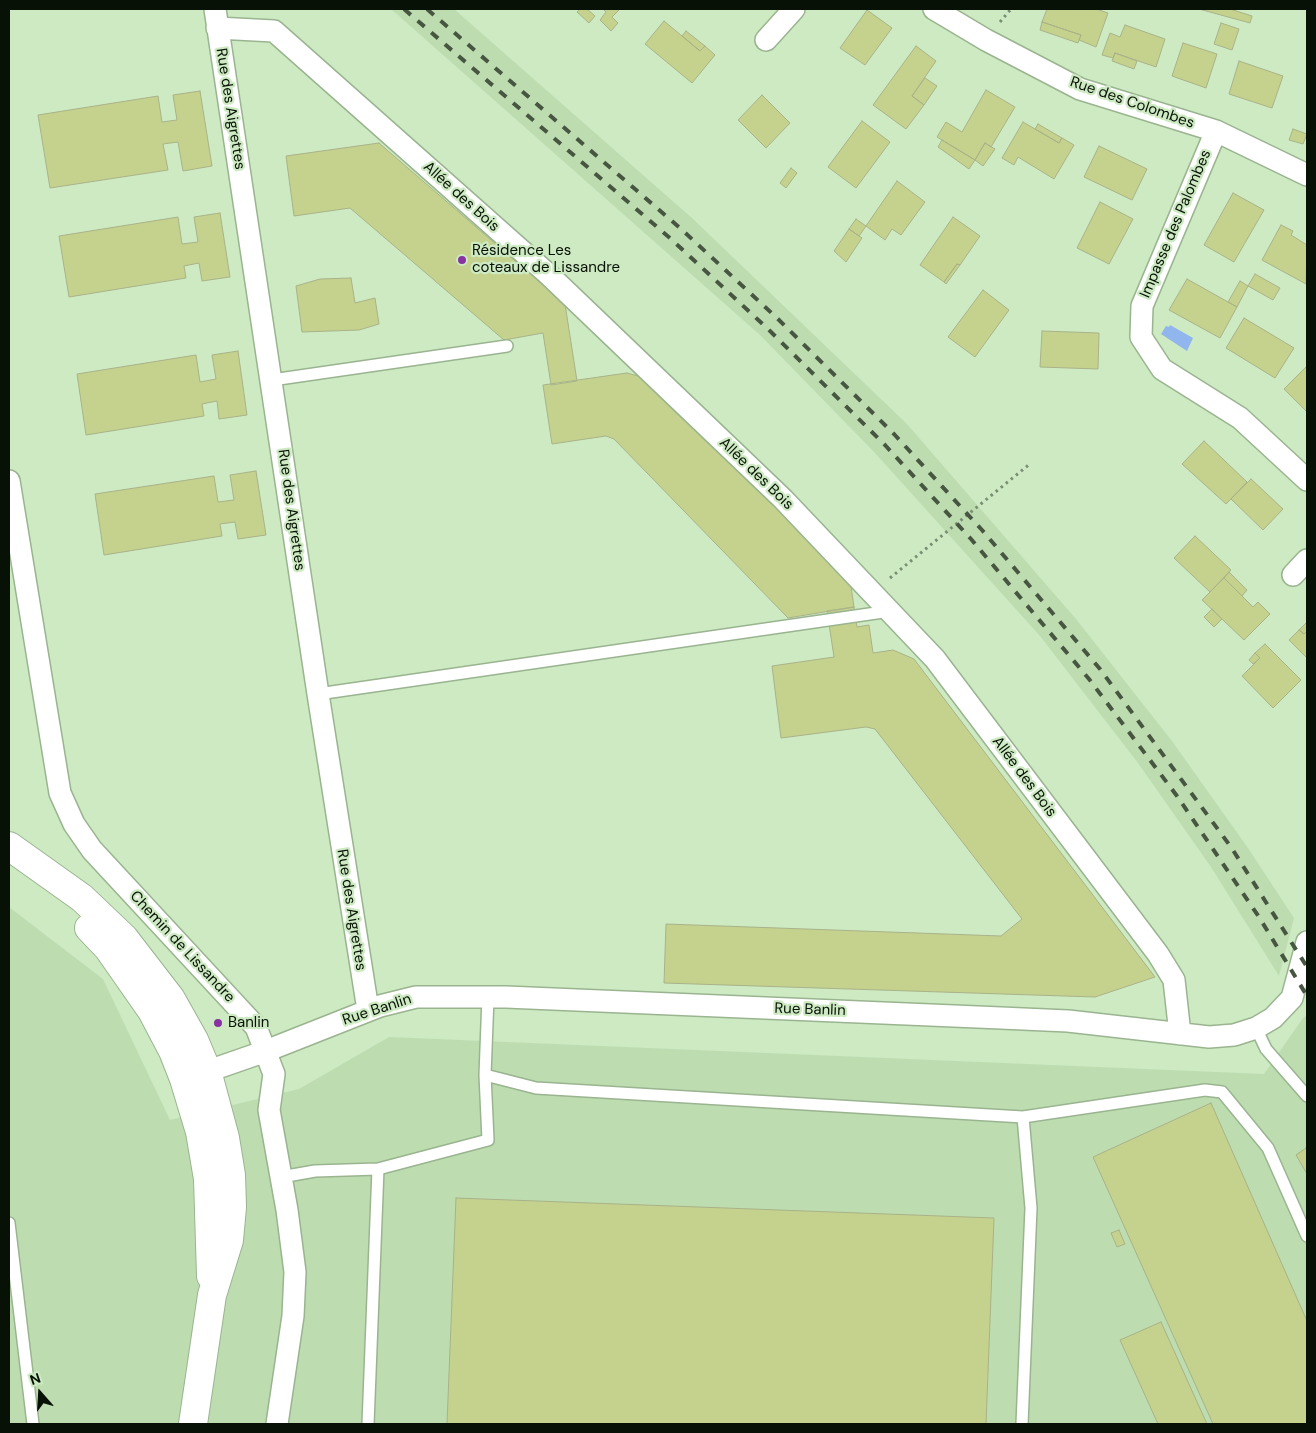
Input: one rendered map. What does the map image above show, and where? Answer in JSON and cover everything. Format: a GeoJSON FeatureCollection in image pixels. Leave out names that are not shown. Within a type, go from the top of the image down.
{"type":"FeatureCollection","features":[{"type":"Feature","properties":{"kind":"main road"},"geometry":{"type":"LineString","coordinates":[[9,846],[82,898],[124,938],[171,999],[194,1040],[195,1075]]}},
{"type":"Feature","properties":{"kind":"main road"},"geometry":{"type":"LineString","coordinates":[[9,869],[56,900],[91,929],[108,948],[152,1011],[172,1051],[195,1075],[225,1138],[231,1175],[232,1207],[229,1240],[212,1295],[193,1424]]}},
{"type":"Feature","properties":{"kind":"street"},"geometry":{"type":"LineString","coordinates":[[766,40],[794,9]]}},
{"type":"Feature","properties":{"kind":"street","name":"Rue des Colombes"},"geometry":{"type":"LineString","coordinates":[[934,9],[986,40],[1080,89],[1216,131],[1307,176]]}},
{"type":"Feature","properties":{"kind":"street","name":"Rue des Aigrettes"},"geometry":{"type":"LineString","coordinates":[[216,18],[318,694],[368,1010]]}},
{"type":"Feature","properties":{"kind":"street","name":"Allée des Bois"},"geometry":{"type":"LineString","coordinates":[[216,18],[274,31],[550,276],[783,499],[872,592],[935,659],[1158,954],[1174,980],[1180,1034]]}},
{"type":"Feature","properties":{"kind":"street","name":"Impasse des Palombes"},"geometry":{"type":"LineString","coordinates":[[1216,131],[1142,306],[1141,338],[1162,369],[1240,418],[1307,480]]}},
{"type":"Feature","properties":{"kind":"street","name":"Chemin de Lissandre"},"geometry":{"type":"LineString","coordinates":[[9,481],[60,793],[74,824],[92,850],[256,1026],[274,1074],[268,1110],[281,1177],[295,1272],[293,1316],[277,1424]]}},
{"type":"Feature","properties":{"kind":"street","name":"Rue Banlin"},"geometry":{"type":"LineString","coordinates":[[195,1075],[266,1050],[368,1010],[416,996],[488,997],[1068,1021],[1209,1037],[1234,1035],[1256,1028],[1273,1018],[1292,998],[1307,942]]}},
{"type":"Feature","properties":{"kind":"lane"},"geometry":{"type":"LineString","coordinates":[[272,380],[507,346]]}},
{"type":"Feature","properties":{"kind":"lane"},"geometry":{"type":"LineString","coordinates":[[318,694],[890,611]]}},
{"type":"Feature","properties":{"kind":"lane"},"geometry":{"type":"LineString","coordinates":[[281,1177],[315,1171],[378,1169],[488,1140],[485,1075],[488,997]]}},
{"type":"Feature","properties":{"kind":"lane"},"geometry":{"type":"LineString","coordinates":[[1256,1028],[1266,1050],[1307,1096]]}},
{"type":"Feature","properties":{"kind":"lane"},"geometry":{"type":"LineString","coordinates":[[485,1075],[536,1088],[1023,1117],[1205,1090],[1222,1092],[1268,1148],[1307,1236]]}},
{"type":"Feature","properties":{"kind":"lane"},"geometry":{"type":"LineString","coordinates":[[1022,1424],[1031,1208],[1023,1117]]}},
{"type":"Feature","properties":{"kind":"lane"},"geometry":{"type":"LineString","coordinates":[[368,1424],[370,1322],[378,1169]]}},
{"type":"Feature","properties":{"kind":"lane"},"geometry":{"type":"LineString","coordinates":[[9,1223],[33,1424]]}},
{"type":"Feature","properties":{"kind":"path"},"geometry":{"type":"LineString","coordinates":[[872,592],[1031,463]]}},
{"type":"Feature","properties":{"kind":"shaded area"},"geometry":{"type":"Polygon","coordinates":[[[391,9],[454,9],[692,218],[907,424],[1076,619],[1172,741],[1248,848],[1294,918],[1279,976],[1211,867],[1138,763],[1040,636],[875,453],[760,335],[391,9]]]}},
{"type":"Feature","properties":{"kind":"shaded area"},"geometry":{"type":"Polygon","coordinates":[[[9,907],[103,979],[170,1120],[299,1089],[389,1037],[1264,1074],[1307,1015],[1307,1424],[9,1424],[9,907]]]}},
{"type":"Feature","properties":{"kind":"water"},"geometry":{"type":"Polygon","coordinates":[[[1170,325],[1193,338],[1187,351],[1161,334],[1166,326],[1169,327],[1170,325]]]}},
{"type":"Feature","properties":{"kind":"building"},"geometry":{"type":"Polygon","coordinates":[[[580,9],[587,9],[595,16],[589,23],[577,12],[580,9]]]}},
{"type":"Feature","properties":{"kind":"building"},"geometry":{"type":"Polygon","coordinates":[[[603,9],[620,9],[612,17],[618,23],[611,31],[600,20],[606,12],[603,9]]]}},
{"type":"Feature","properties":{"kind":"building"},"geometry":{"type":"Polygon","coordinates":[[[1047,9],[1096,9],[1108,13],[1096,47],[1079,40],[1081,35],[1042,22],[1047,9]]]}},
{"type":"Feature","properties":{"kind":"building"},"geometry":{"type":"Polygon","coordinates":[[[1199,9],[1230,9],[1252,16],[1250,23],[1199,9]]]}},
{"type":"Feature","properties":{"kind":"building"},"geometry":{"type":"Polygon","coordinates":[[[867,10],[892,28],[865,65],[840,48],[867,10]]]}},
{"type":"Feature","properties":{"kind":"building"},"geometry":{"type":"Polygon","coordinates":[[[664,21],[700,51],[705,46],[715,55],[692,83],[645,44],[664,21]]]}},
{"type":"Feature","properties":{"kind":"building"},"geometry":{"type":"Polygon","coordinates":[[[1042,22],[1081,35],[1078,43],[1040,30],[1042,22]]]}},
{"type":"Feature","properties":{"kind":"building"},"geometry":{"type":"Polygon","coordinates":[[[1221,23],[1239,29],[1232,50],[1214,44],[1221,23]]]}},
{"type":"Feature","properties":{"kind":"building"},"geometry":{"type":"Polygon","coordinates":[[[1125,25],[1165,39],[1156,67],[1115,53],[1113,58],[1102,55],[1110,33],[1120,37],[1125,25]]]}},
{"type":"Feature","properties":{"kind":"building"},"geometry":{"type":"Polygon","coordinates":[[[686,31],[705,46],[700,51],[682,36],[686,31]]]}},
{"type":"Feature","properties":{"kind":"building"},"geometry":{"type":"Polygon","coordinates":[[[1183,43],[1217,54],[1206,88],[1172,76],[1183,43]]]}},
{"type":"Feature","properties":{"kind":"building"},"geometry":{"type":"Polygon","coordinates":[[[916,46],[936,61],[912,96],[924,105],[906,129],[873,105],[916,46]]]}},
{"type":"Feature","properties":{"kind":"building"},"geometry":{"type":"Polygon","coordinates":[[[1115,53],[1137,61],[1134,69],[1112,61],[1115,53]]]}},
{"type":"Feature","properties":{"kind":"building"},"geometry":{"type":"Polygon","coordinates":[[[1239,61],[1283,76],[1272,108],[1229,94],[1239,61]]]}},
{"type":"Feature","properties":{"kind":"building"},"geometry":{"type":"Polygon","coordinates":[[[925,78],[937,86],[924,105],[912,96],[925,78]]]}},
{"type":"Feature","properties":{"kind":"building"},"geometry":{"type":"Polygon","coordinates":[[[986,90],[1015,107],[991,147],[985,143],[975,160],[937,137],[946,122],[962,132],[986,90]]]}},
{"type":"Feature","properties":{"kind":"building"},"geometry":{"type":"Polygon","coordinates":[[[200,91],[212,166],[183,171],[178,142],[163,144],[168,170],[50,188],[38,115],[158,96],[162,122],[177,120],[173,95],[200,91]]]}},
{"type":"Feature","properties":{"kind":"building"},"geometry":{"type":"Polygon","coordinates":[[[762,95],[790,123],[766,148],[738,120],[762,95]]]}},
{"type":"Feature","properties":{"kind":"building"},"geometry":{"type":"Polygon","coordinates":[[[862,121],[890,142],[856,188],[828,167],[862,121]]]}},
{"type":"Feature","properties":{"kind":"building"},"geometry":{"type":"Polygon","coordinates":[[[1023,122],[1059,143],[1062,138],[1074,145],[1054,179],[1018,157],[1014,165],[1002,158],[1023,122]]]}},
{"type":"Feature","properties":{"kind":"building"},"geometry":{"type":"Polygon","coordinates":[[[1038,124],[1062,138],[1059,143],[1035,129],[1038,124]]]}},
{"type":"Feature","properties":{"kind":"building"},"geometry":{"type":"Polygon","coordinates":[[[1293,129],[1307,134],[1303,144],[1289,140],[1293,129]]]}},
{"type":"Feature","properties":{"kind":"building"},"geometry":{"type":"Polygon","coordinates":[[[942,140],[975,160],[969,169],[938,147],[942,140]]]}},
{"type":"Feature","properties":{"kind":"building","name":"Résidence Les coteaux de Lissandre"},"geometry":{"type":"Polygon","coordinates":[[[379,143],[565,304],[577,381],[551,385],[543,333],[504,340],[350,208],[294,216],[286,156],[379,143]]]}},
{"type":"Feature","properties":{"kind":"building"},"geometry":{"type":"Polygon","coordinates":[[[985,143],[995,149],[983,166],[975,160],[985,143]]]}},
{"type":"Feature","properties":{"kind":"building"},"geometry":{"type":"Polygon","coordinates":[[[1099,146],[1147,169],[1132,200],[1084,177],[1099,146]]]}},
{"type":"Feature","properties":{"kind":"building"},"geometry":{"type":"Polygon","coordinates":[[[791,168],[797,173],[786,188],[780,183],[791,168]]]}},
{"type":"Feature","properties":{"kind":"building"},"geometry":{"type":"Polygon","coordinates":[[[897,181],[925,202],[901,235],[892,229],[885,240],[866,226],[897,181]]]}},
{"type":"Feature","properties":{"kind":"building"},"geometry":{"type":"Polygon","coordinates":[[[1233,193],[1264,210],[1234,262],[1204,245],[1233,193]]]}},
{"type":"Feature","properties":{"kind":"building"},"geometry":{"type":"Polygon","coordinates":[[[1100,202],[1133,219],[1109,264],[1077,248],[1100,202]]]}},
{"type":"Feature","properties":{"kind":"building"},"geometry":{"type":"Polygon","coordinates":[[[220,213],[230,277],[202,281],[199,263],[184,266],[186,278],[69,297],[59,236],[178,217],[182,244],[198,242],[194,217],[220,213]]]}},
{"type":"Feature","properties":{"kind":"building"},"geometry":{"type":"Polygon","coordinates":[[[953,217],[980,236],[960,265],[957,264],[944,282],[920,265],[953,217]]]}},
{"type":"Feature","properties":{"kind":"building"},"geometry":{"type":"Polygon","coordinates":[[[856,219],[866,226],[859,236],[849,229],[856,219]]]}},
{"type":"Feature","properties":{"kind":"building"},"geometry":{"type":"Polygon","coordinates":[[[1281,225],[1293,231],[1291,235],[1307,245],[1306,284],[1262,260],[1281,225]]]}},
{"type":"Feature","properties":{"kind":"building"},"geometry":{"type":"Polygon","coordinates":[[[849,229],[862,238],[846,262],[834,251],[849,229]]]}},
{"type":"Feature","properties":{"kind":"building"},"geometry":{"type":"Polygon","coordinates":[[[957,264],[960,265],[946,284],[944,282],[957,264]]]}},
{"type":"Feature","properties":{"kind":"building"},"geometry":{"type":"Polygon","coordinates":[[[1255,274],[1280,288],[1273,300],[1248,286],[1255,274]]]}},
{"type":"Feature","properties":{"kind":"building"},"geometry":{"type":"Polygon","coordinates":[[[351,278],[355,303],[375,298],[379,324],[359,330],[302,332],[296,286],[320,279],[351,278]]]}},
{"type":"Feature","properties":{"kind":"building"},"geometry":{"type":"Polygon","coordinates":[[[1187,279],[1237,307],[1220,338],[1169,310],[1187,279]]]}},
{"type":"Feature","properties":{"kind":"building"},"geometry":{"type":"Polygon","coordinates":[[[1240,281],[1248,286],[1237,307],[1228,302],[1240,281]]]}},
{"type":"Feature","properties":{"kind":"building"},"geometry":{"type":"Polygon","coordinates":[[[983,290],[1009,310],[975,357],[948,337],[983,290]]]}},
{"type":"Feature","properties":{"kind":"building"},"geometry":{"type":"Polygon","coordinates":[[[1244,318],[1294,348],[1275,378],[1226,348],[1244,318]]]}},
{"type":"Feature","properties":{"kind":"building"},"geometry":{"type":"Polygon","coordinates":[[[1042,331],[1099,333],[1098,369],[1040,367],[1042,331]]]}},
{"type":"Feature","properties":{"kind":"building"},"geometry":{"type":"Polygon","coordinates":[[[238,351],[247,415],[219,419],[217,401],[202,404],[204,416],[86,435],[77,374],[196,355],[200,382],[216,379],[212,355],[238,351]]]}},
{"type":"Feature","properties":{"kind":"building"},"geometry":{"type":"Polygon","coordinates":[[[1307,366],[1307,412],[1284,389],[1307,366]]]}},
{"type":"Feature","properties":{"kind":"building"},"geometry":{"type":"Polygon","coordinates":[[[627,373],[642,377],[850,579],[854,607],[788,618],[614,439],[606,436],[552,444],[543,385],[627,373]]]}},
{"type":"Feature","properties":{"kind":"building"},"geometry":{"type":"Polygon","coordinates":[[[1204,441],[1247,482],[1226,504],[1182,464],[1204,441]]]}},
{"type":"Feature","properties":{"kind":"building"},"geometry":{"type":"Polygon","coordinates":[[[256,471],[266,535],[238,539],[235,522],[220,524],[222,536],[104,555],[95,494],[214,476],[218,502],[234,500],[230,475],[256,471]]]}},
{"type":"Feature","properties":{"kind":"building"},"geometry":{"type":"Polygon","coordinates":[[[1251,479],[1283,509],[1263,530],[1231,499],[1251,479]]]}},
{"type":"Feature","properties":{"kind":"building"},"geometry":{"type":"Polygon","coordinates":[[[1195,536],[1231,570],[1210,592],[1174,558],[1195,536]]]}},
{"type":"Feature","properties":{"kind":"building"},"geometry":{"type":"Polygon","coordinates":[[[1229,572],[1247,590],[1242,596],[1224,578],[1229,572]]]}},
{"type":"Feature","properties":{"kind":"building"},"geometry":{"type":"Polygon","coordinates":[[[1224,578],[1253,607],[1258,602],[1270,614],[1244,640],[1202,600],[1224,578]]]}},
{"type":"Feature","properties":{"kind":"building"},"geometry":{"type":"Polygon","coordinates":[[[854,607],[857,627],[869,625],[873,653],[893,650],[914,659],[1155,977],[1095,997],[664,983],[666,924],[1001,936],[1022,919],[875,729],[866,727],[781,738],[772,666],[834,657],[827,611],[854,607]]]}},
{"type":"Feature","properties":{"kind":"building"},"geometry":{"type":"Polygon","coordinates":[[[1212,609],[1222,619],[1214,627],[1204,617],[1212,609]]]}},
{"type":"Feature","properties":{"kind":"building"},"geometry":{"type":"Polygon","coordinates":[[[1307,622],[1307,631],[1304,634],[1299,630],[1307,622]]]}},
{"type":"Feature","properties":{"kind":"building"},"geometry":{"type":"Polygon","coordinates":[[[1299,630],[1304,634],[1307,631],[1307,658],[1289,640],[1299,630]]]}},
{"type":"Feature","properties":{"kind":"building"},"geometry":{"type":"Polygon","coordinates":[[[1265,644],[1301,680],[1273,708],[1242,676],[1260,658],[1255,653],[1265,644]]]}},
{"type":"Feature","properties":{"kind":"building"},"geometry":{"type":"Polygon","coordinates":[[[1255,653],[1260,658],[1253,664],[1249,660],[1255,653]]]}},
{"type":"Feature","properties":{"kind":"building"},"geometry":{"type":"Polygon","coordinates":[[[1211,1103],[1307,1321],[1307,1424],[1213,1424],[1093,1157],[1211,1103]]]}},
{"type":"Feature","properties":{"kind":"building"},"geometry":{"type":"Polygon","coordinates":[[[1306,1148],[1307,1150],[1307,1174],[1296,1155],[1306,1148]]]}},
{"type":"Feature","properties":{"kind":"building"},"geometry":{"type":"Polygon","coordinates":[[[456,1198],[994,1218],[986,1424],[447,1424],[456,1198]]]}},
{"type":"Feature","properties":{"kind":"building"},"geometry":{"type":"Polygon","coordinates":[[[1119,1230],[1125,1244],[1117,1247],[1111,1233],[1119,1230]]]}},
{"type":"Feature","properties":{"kind":"building"},"geometry":{"type":"Polygon","coordinates":[[[1161,1322],[1207,1424],[1158,1424],[1120,1340],[1161,1322]]]}},
{"type":"Feature","properties":{"kind":"railway"},"geometry":{"type":"LineString","coordinates":[[404,9],[671,239],[768,329],[885,445],[971,539],[1089,679],[1177,796],[1259,917],[1307,996]]}},
{"type":"Feature","properties":{"kind":"railway"},"geometry":{"type":"LineString","coordinates":[[427,9],[680,228],[777,318],[894,434],[982,530],[1100,669],[1231,847],[1307,967]]}},
{"type":"Feature","properties":{"kind":"place","name":"Résidence Les coteaux de Lissandre"},"geometry":{"type":"Point","coordinates":[462,260]}},
{"type":"Feature","properties":{"kind":"place","name":"Banlin"},"geometry":{"type":"Point","coordinates":[218,1023]}}]}
